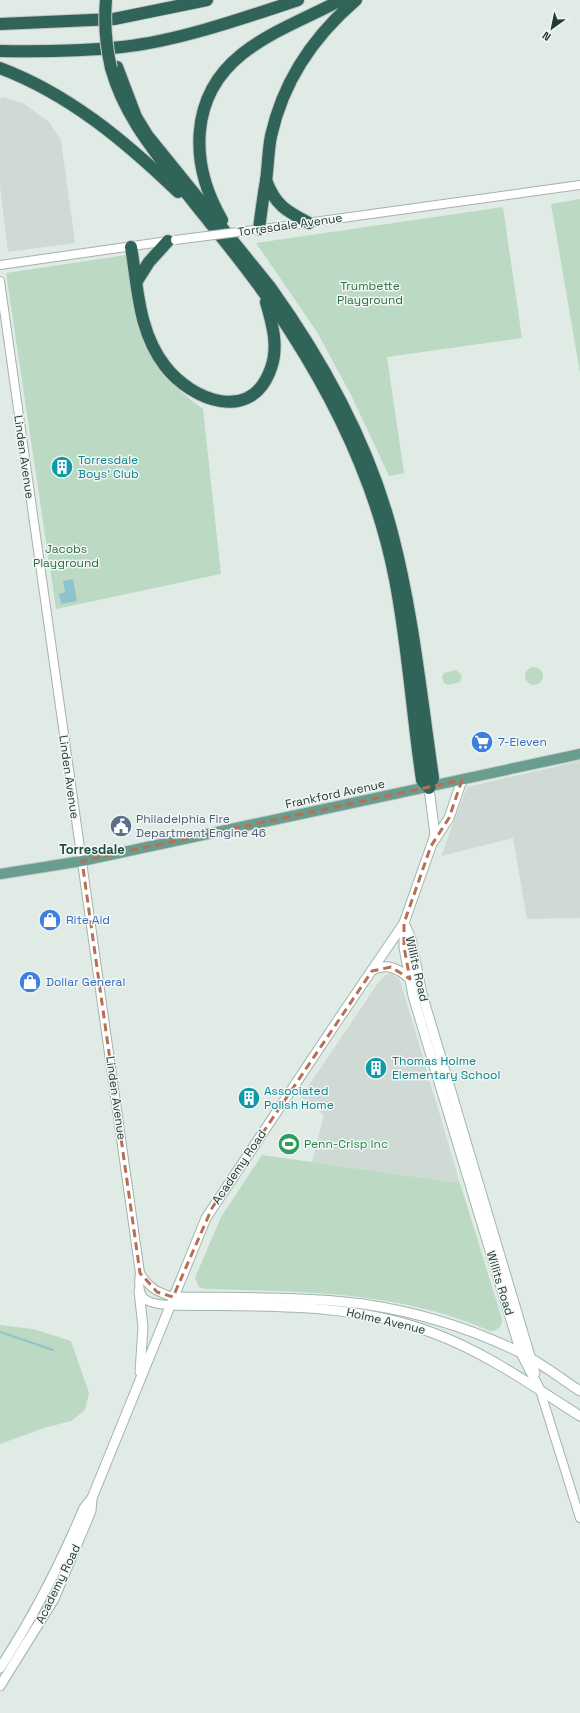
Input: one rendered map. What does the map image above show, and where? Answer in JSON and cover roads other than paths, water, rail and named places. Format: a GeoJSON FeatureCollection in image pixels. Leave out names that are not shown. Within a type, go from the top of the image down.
{"type":"FeatureCollection","features":[{"type":"Feature","properties":{"kind":"highway"},"geometry":{"type":"LineString","coordinates":[[106,0],[106,39],[114,68],[136,117],[147,135],[247,258],[286,309],[319,362],[352,424],[378,487],[392,532],[407,599],[433,778],[429,788],[422,780],[395,578],[371,490],[354,448],[324,386],[291,332],[264,293],[149,146],[133,122],[114,79],[114,68],[111,0]]}},
{"type":"Feature","properties":{"kind":"highway"},"geometry":{"type":"LineString","coordinates":[[0,24],[114,19],[205,0]]}},
{"type":"Feature","properties":{"kind":"highway"},"geometry":{"type":"LineString","coordinates":[[0,51],[71,51],[123,47],[217,26],[298,0]]}},
{"type":"Feature","properties":{"kind":"highway"},"geometry":{"type":"LineString","coordinates":[[247,258],[220,217],[206,184],[199,150],[201,120],[206,104],[226,69],[242,54],[267,37],[341,0]]}},
{"type":"Feature","properties":{"kind":"highway"},"geometry":{"type":"LineString","coordinates":[[257,230],[275,119],[294,75],[324,31],[356,0]]}},
{"type":"Feature","properties":{"kind":"highway"},"geometry":{"type":"LineString","coordinates":[[0,68],[55,93],[86,113],[140,157],[206,220]]}},
{"type":"Feature","properties":{"kind":"highway"},"geometry":{"type":"LineString","coordinates":[[266,180],[275,200],[294,216],[309,223]]}},
{"type":"Feature","properties":{"kind":"highway"},"geometry":{"type":"LineString","coordinates":[[137,281],[149,262],[171,240]]}},
{"type":"Feature","properties":{"kind":"highway"},"geometry":{"type":"LineString","coordinates":[[131,247],[137,281],[139,304],[148,336],[164,366],[178,381],[192,392],[207,399],[223,402],[240,400],[252,394],[266,380],[272,367],[274,331],[264,293]]}},
{"type":"Feature","properties":{"kind":"main road","name":"Frankford Avenue"},"geometry":{"type":"LineString","coordinates":[[0,874],[82,861],[429,788],[580,754]]}},
{"type":"Feature","properties":{"kind":"main road"},"geometry":{"type":"LineString","coordinates":[[432,846],[449,818],[462,780]]}},
{"type":"Feature","properties":{"kind":"main road","name":"Academy Road"},"geometry":{"type":"LineString","coordinates":[[0,1668],[30,1621],[51,1582],[84,1508],[92,1498],[199,1232],[212,1208],[404,923],[432,846],[435,829],[429,788]]}},
{"type":"Feature","properties":{"kind":"main road","name":"Willits Road"},"geometry":{"type":"LineString","coordinates":[[404,923],[404,948],[410,979],[521,1352],[540,1390]]}},
{"type":"Feature","properties":{"kind":"main road","name":"Willits Road"},"geometry":{"type":"LineString","coordinates":[[404,923],[410,938],[422,994],[540,1390]]}},
{"type":"Feature","properties":{"kind":"main road"},"geometry":{"type":"LineString","coordinates":[[372,971],[381,966],[391,967],[402,972],[410,979]]}},
{"type":"Feature","properties":{"kind":"main road"},"geometry":{"type":"LineString","coordinates":[[139,1291],[143,1327],[139,1382]]}},
{"type":"Feature","properties":{"kind":"main road","name":"Holme Avenue"},"geometry":{"type":"LineString","coordinates":[[172,1301],[332,1301],[380,1307],[446,1323],[521,1352],[580,1391]]}},
{"type":"Feature","properties":{"kind":"main road","name":"Holme Avenue"},"geometry":{"type":"LineString","coordinates":[[172,1301],[331,1309],[377,1316],[418,1327],[453,1341],[482,1356],[540,1390],[580,1416]]}},
{"type":"Feature","properties":{"kind":"main road","name":"Academy Road"},"geometry":{"type":"LineString","coordinates":[[0,1686],[54,1599],[91,1511],[92,1498]]}},
{"type":"Feature","properties":{"kind":"street","name":"Torresdale Avenue"},"geometry":{"type":"LineString","coordinates":[[0,265],[171,240],[257,230],[580,185]]}},
{"type":"Feature","properties":{"kind":"street","name":"Linden Avenue"},"geometry":{"type":"LineString","coordinates":[[0,282],[140,1273],[139,1291]]}},
{"type":"Feature","properties":{"kind":"street"},"geometry":{"type":"LineString","coordinates":[[140,1273],[148,1285],[172,1301]]}},
{"type":"Feature","properties":{"kind":"street"},"geometry":{"type":"LineString","coordinates":[[139,1291],[147,1301],[159,1305],[172,1301]]}},
{"type":"Feature","properties":{"kind":"street","name":"Willits Road"},"geometry":{"type":"LineString","coordinates":[[540,1390],[580,1518]]}},
{"type":"Feature","properties":{"kind":"water"},"geometry":{"type":"Polygon","coordinates":[[[73,579],[77,601],[61,604],[59,594],[65,592],[63,581],[73,579]]]}},
{"type":"Feature","properties":{"kind":"waterway"},"geometry":{"type":"LineString","coordinates":[[0,1332],[53,1350]]}},
{"type":"Feature","properties":{"kind":"place","name":"Torresdale Boys' Club"},"geometry":{"type":"Point","coordinates":[62,467]}},
{"type":"Feature","properties":{"kind":"place","name":"7-Eleven"},"geometry":{"type":"Point","coordinates":[482,742]}},
{"type":"Feature","properties":{"kind":"place","name":"Philadelphia Fire Department Engine 46"},"geometry":{"type":"Point","coordinates":[121,826]}},
{"type":"Feature","properties":{"kind":"place","name":"Rite Aid"},"geometry":{"type":"Point","coordinates":[50,920]}},
{"type":"Feature","properties":{"kind":"place","name":"Dollar General"},"geometry":{"type":"Point","coordinates":[30,982]}},
{"type":"Feature","properties":{"kind":"place","name":"Thomas Holme Elementary School"},"geometry":{"type":"Point","coordinates":[376,1068]}},
{"type":"Feature","properties":{"kind":"place","name":"Associated Polish Home"},"geometry":{"type":"Point","coordinates":[249,1098]}},
{"type":"Feature","properties":{"kind":"place","name":"Penn-Crisp Inc"},"geometry":{"type":"Point","coordinates":[289,1144]}},
{"type":"Feature","properties":{"kind":"district","name":"Torresdale"},"geometry":{"type":"Point","coordinates":[92,849]}},
{"type":"Feature","properties":{"kind":"park label","name":"Trumbette Playground"},"geometry":{"type":"Point","coordinates":[370,293]}},
{"type":"Feature","properties":{"kind":"park label","name":"Jacobs Playground"},"geometry":{"type":"Point","coordinates":[66,556]}}]}
